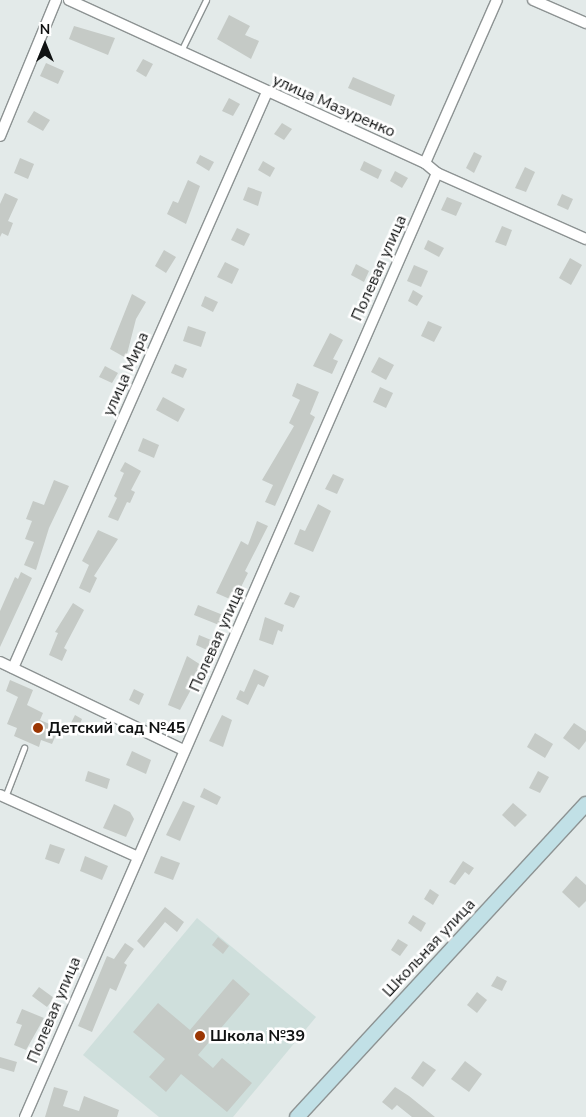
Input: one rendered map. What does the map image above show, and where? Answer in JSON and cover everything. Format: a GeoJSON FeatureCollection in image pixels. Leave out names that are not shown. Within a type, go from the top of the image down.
{"type":"FeatureCollection","features":[{"type":"Feature","properties":{"kind":"main road","name":"Школьная улица"},"geometry":{"type":"LineString","coordinates":[[297,1117],[583,811]]}},
{"type":"Feature","properties":{"kind":"street"},"geometry":{"type":"LineString","coordinates":[[0,136],[56,0]]}},
{"type":"Feature","properties":{"kind":"street","name":"улица Мазуренко"},"geometry":{"type":"LineString","coordinates":[[69,0],[425,163],[437,173],[586,239]]}},
{"type":"Feature","properties":{"kind":"street"},"geometry":{"type":"LineString","coordinates":[[425,163],[497,0]]}},
{"type":"Feature","properties":{"kind":"street"},"geometry":{"type":"LineString","coordinates":[[533,0],[586,23]]}},
{"type":"Feature","properties":{"kind":"street","name":"улица Мира"},"geometry":{"type":"LineString","coordinates":[[13,668],[267,92]]}},
{"type":"Feature","properties":{"kind":"street","name":"Полевая улица"},"geometry":{"type":"LineString","coordinates":[[24,1117],[136,856],[437,173]]}},
{"type":"Feature","properties":{"kind":"street"},"geometry":{"type":"LineString","coordinates":[[0,662],[184,750]]}},
{"type":"Feature","properties":{"kind":"street"},"geometry":{"type":"LineString","coordinates":[[3,796],[136,856]]}},
{"type":"Feature","properties":{"kind":"lane"},"geometry":{"type":"LineString","coordinates":[[181,52],[206,0]]}},
{"type":"Feature","properties":{"kind":"lane"},"geometry":{"type":"LineString","coordinates":[[3,796],[24,748]]}},
{"type":"Feature","properties":{"kind":"shaded area","name":"Школа №39"},"geometry":{"type":"Polygon","coordinates":[[[197,918],[316,1017],[233,1117],[159,1117],[83,1055],[197,918]]]}},
{"type":"Feature","properties":{"kind":"building"},"geometry":{"type":"Polygon","coordinates":[[[229,15],[250,26],[245,35],[259,41],[251,59],[217,39],[229,15]]]}},
{"type":"Feature","properties":{"kind":"building"},"geometry":{"type":"Polygon","coordinates":[[[74,26],[115,38],[108,55],[69,39],[74,26]]]}},
{"type":"Feature","properties":{"kind":"building"},"geometry":{"type":"Polygon","coordinates":[[[143,59],[153,64],[146,77],[136,71],[143,59]]]}},
{"type":"Feature","properties":{"kind":"building"},"geometry":{"type":"Polygon","coordinates":[[[46,63],[64,71],[58,84],[40,76],[46,63]]]}},
{"type":"Feature","properties":{"kind":"building"},"geometry":{"type":"Polygon","coordinates":[[[353,77],[395,95],[391,106],[348,88],[353,77]]]}},
{"type":"Feature","properties":{"kind":"building"},"geometry":{"type":"Polygon","coordinates":[[[229,98],[240,104],[233,116],[222,111],[229,98]]]}},
{"type":"Feature","properties":{"kind":"building"},"geometry":{"type":"Polygon","coordinates":[[[34,111],[50,120],[43,131],[27,122],[34,111]]]}},
{"type":"Feature","properties":{"kind":"building"},"geometry":{"type":"Polygon","coordinates":[[[282,123],[292,129],[284,140],[274,134],[282,123]]]}},
{"type":"Feature","properties":{"kind":"building"},"geometry":{"type":"Polygon","coordinates":[[[474,152],[482,156],[474,173],[466,168],[474,152]]]}},
{"type":"Feature","properties":{"kind":"building"},"geometry":{"type":"Polygon","coordinates":[[[200,155],[214,162],[209,171],[196,163],[200,155]]]}},
{"type":"Feature","properties":{"kind":"building"},"geometry":{"type":"Polygon","coordinates":[[[20,158],[34,164],[28,179],[14,173],[20,158]]]}},
{"type":"Feature","properties":{"kind":"building"},"geometry":{"type":"Polygon","coordinates":[[[263,161],[275,168],[270,177],[258,170],[263,161]]]}},
{"type":"Feature","properties":{"kind":"building"},"geometry":{"type":"Polygon","coordinates":[[[364,161],[382,170],[378,179],[360,170],[364,161]]]}},
{"type":"Feature","properties":{"kind":"building"},"geometry":{"type":"Polygon","coordinates":[[[525,167],[535,172],[526,192],[515,188],[525,167]]]}},
{"type":"Feature","properties":{"kind":"building"},"geometry":{"type":"Polygon","coordinates":[[[395,171],[408,178],[402,188],[390,181],[395,171]]]}},
{"type":"Feature","properties":{"kind":"building"},"geometry":{"type":"Polygon","coordinates":[[[188,180],[200,186],[186,224],[167,214],[173,201],[178,203],[188,180]]]}},
{"type":"Feature","properties":{"kind":"building"},"geometry":{"type":"Polygon","coordinates":[[[248,187],[262,192],[258,206],[243,200],[248,187]]]}},
{"type":"Feature","properties":{"kind":"building"},"geometry":{"type":"Polygon","coordinates":[[[5,193],[18,199],[8,221],[13,223],[8,236],[2,233],[0,237],[0,204],[5,193]]]}},
{"type":"Feature","properties":{"kind":"building"},"geometry":{"type":"Polygon","coordinates":[[[562,194],[573,199],[568,210],[557,205],[562,194]]]}},
{"type":"Feature","properties":{"kind":"building"},"geometry":{"type":"Polygon","coordinates":[[[447,197],[462,203],[456,216],[441,210],[447,197]]]}},
{"type":"Feature","properties":{"kind":"building"},"geometry":{"type":"Polygon","coordinates":[[[502,226],[512,230],[506,246],[495,242],[502,226]]]}},
{"type":"Feature","properties":{"kind":"building"},"geometry":{"type":"Polygon","coordinates":[[[237,228],[250,234],[244,246],[231,240],[237,228]]]}},
{"type":"Feature","properties":{"kind":"building"},"geometry":{"type":"Polygon","coordinates":[[[428,240],[444,248],[439,257],[424,249],[428,240]]]}},
{"type":"Feature","properties":{"kind":"building"},"geometry":{"type":"Polygon","coordinates":[[[164,250],[176,257],[166,273],[155,266],[164,250]]]}},
{"type":"Feature","properties":{"kind":"building"},"geometry":{"type":"Polygon","coordinates":[[[570,258],[582,265],[571,285],[559,278],[570,258]]]}},
{"type":"Feature","properties":{"kind":"building"},"geometry":{"type":"Polygon","coordinates":[[[225,262],[239,269],[232,284],[217,277],[225,262]]]}},
{"type":"Feature","properties":{"kind":"building"},"geometry":{"type":"Polygon","coordinates":[[[356,264],[369,271],[364,282],[351,275],[356,264]]]}},
{"type":"Feature","properties":{"kind":"building"},"geometry":{"type":"Polygon","coordinates":[[[414,265],[428,271],[421,287],[407,281],[414,265]]]}},
{"type":"Feature","properties":{"kind":"building"},"geometry":{"type":"Polygon","coordinates":[[[413,290],[423,296],[417,306],[408,301],[413,290]]]}},
{"type":"Feature","properties":{"kind":"building"},"geometry":{"type":"Polygon","coordinates":[[[132,294],[146,302],[136,319],[126,358],[110,349],[132,294]]]}},
{"type":"Feature","properties":{"kind":"building"},"geometry":{"type":"Polygon","coordinates":[[[205,296],[218,302],[213,312],[201,306],[205,296]]]}},
{"type":"Feature","properties":{"kind":"building"},"geometry":{"type":"Polygon","coordinates":[[[428,321],[442,327],[434,342],[421,336],[428,321]]]}},
{"type":"Feature","properties":{"kind":"building"},"geometry":{"type":"Polygon","coordinates":[[[188,326],[206,332],[201,347],[183,341],[188,326]]]}},
{"type":"Feature","properties":{"kind":"building"},"geometry":{"type":"Polygon","coordinates":[[[330,333],[343,340],[333,359],[338,361],[332,374],[313,366],[330,333]]]}},
{"type":"Feature","properties":{"kind":"building"},"geometry":{"type":"Polygon","coordinates":[[[379,357],[394,365],[386,380],[371,372],[379,357]]]}},
{"type":"Feature","properties":{"kind":"building"},"geometry":{"type":"Polygon","coordinates":[[[175,364],[187,369],[183,378],[171,373],[175,364]]]}},
{"type":"Feature","properties":{"kind":"building"},"geometry":{"type":"Polygon","coordinates":[[[105,366],[118,373],[112,383],[99,377],[105,366]]]}},
{"type":"Feature","properties":{"kind":"building"},"geometry":{"type":"Polygon","coordinates":[[[297,383],[319,392],[310,414],[315,417],[275,506],[265,502],[273,485],[262,480],[294,426],[289,423],[300,400],[292,396],[297,383]]]}},
{"type":"Feature","properties":{"kind":"building"},"geometry":{"type":"Polygon","coordinates":[[[380,387],[393,393],[386,408],[373,402],[380,387]]]}},
{"type":"Feature","properties":{"kind":"building"},"geometry":{"type":"Polygon","coordinates":[[[163,397],[185,409],[178,422],[156,410],[163,397]]]}},
{"type":"Feature","properties":{"kind":"building"},"geometry":{"type":"Polygon","coordinates":[[[143,438],[159,445],[154,458],[138,451],[143,438]]]}},
{"type":"Feature","properties":{"kind":"building"},"geometry":{"type":"Polygon","coordinates":[[[125,462],[141,471],[131,490],[135,492],[130,503],[127,502],[118,521],[108,517],[117,498],[114,496],[124,473],[120,471],[125,462]]]}},
{"type":"Feature","properties":{"kind":"building"},"geometry":{"type":"Polygon","coordinates":[[[333,474],[344,479],[337,494],[325,489],[333,474]]]}},
{"type":"Feature","properties":{"kind":"building"},"geometry":{"type":"Polygon","coordinates":[[[54,480],[69,486],[49,528],[36,570],[24,565],[34,542],[25,539],[32,521],[26,519],[33,501],[44,505],[54,480]]]}},
{"type":"Feature","properties":{"kind":"building"},"geometry":{"type":"Polygon","coordinates":[[[318,504],[331,511],[313,552],[294,544],[300,529],[305,531],[318,504]]]}},
{"type":"Feature","properties":{"kind":"building"},"geometry":{"type":"Polygon","coordinates":[[[257,521],[268,526],[245,571],[248,573],[241,587],[238,585],[232,600],[216,593],[241,541],[248,545],[257,521]]]}},
{"type":"Feature","properties":{"kind":"building"},"geometry":{"type":"Polygon","coordinates":[[[98,530],[118,539],[94,576],[97,578],[90,593],[79,588],[89,565],[82,561],[98,530]]]}},
{"type":"Feature","properties":{"kind":"building"},"geometry":{"type":"Polygon","coordinates":[[[21,572],[32,578],[0,647],[0,611],[15,577],[18,579],[21,572]]]}},
{"type":"Feature","properties":{"kind":"building"},"geometry":{"type":"Polygon","coordinates":[[[290,592],[300,596],[294,608],[284,604],[290,592]]]}},
{"type":"Feature","properties":{"kind":"building"},"geometry":{"type":"Polygon","coordinates":[[[73,603],[84,610],[64,648],[67,650],[62,661],[49,655],[58,633],[55,632],[73,603]]]}},
{"type":"Feature","properties":{"kind":"building"},"geometry":{"type":"Polygon","coordinates":[[[198,605],[223,615],[219,625],[194,615],[198,605]]]}},
{"type":"Feature","properties":{"kind":"building"},"geometry":{"type":"Polygon","coordinates":[[[265,617],[284,625],[282,632],[278,630],[273,645],[259,640],[265,617]]]}},
{"type":"Feature","properties":{"kind":"building"},"geometry":{"type":"Polygon","coordinates":[[[199,635],[211,640],[207,650],[196,645],[199,635]]]}},
{"type":"Feature","properties":{"kind":"building"},"geometry":{"type":"Polygon","coordinates":[[[187,656],[201,665],[191,680],[195,682],[180,710],[168,705],[187,656]]]}},
{"type":"Feature","properties":{"kind":"building"},"geometry":{"type":"Polygon","coordinates":[[[254,669],[269,676],[264,687],[258,684],[248,705],[236,699],[240,690],[244,692],[254,669]]]}},
{"type":"Feature","properties":{"kind":"building","name":"Детский сад №45"},"geometry":{"type":"Polygon","coordinates":[[[10,680],[33,690],[27,705],[43,713],[40,720],[59,728],[52,744],[41,740],[39,747],[14,736],[17,728],[7,724],[18,697],[6,691],[10,680]]]}},
{"type":"Feature","properties":{"kind":"building"},"geometry":{"type":"Polygon","coordinates":[[[134,689],[144,694],[139,705],[129,700],[134,689]]]}},
{"type":"Feature","properties":{"kind":"building"},"geometry":{"type":"Polygon","coordinates":[[[75,715],[82,719],[75,735],[67,731],[75,715]]]}},
{"type":"Feature","properties":{"kind":"building"},"geometry":{"type":"Polygon","coordinates":[[[222,715],[232,720],[223,747],[209,741],[222,715]]]}},
{"type":"Feature","properties":{"kind":"building"},"geometry":{"type":"Polygon","coordinates":[[[574,723],[586,731],[586,741],[579,750],[563,738],[574,723]]]}},
{"type":"Feature","properties":{"kind":"building"},"geometry":{"type":"Polygon","coordinates":[[[535,733],[553,744],[545,758],[527,747],[535,733]]]}},
{"type":"Feature","properties":{"kind":"building"},"geometry":{"type":"Polygon","coordinates":[[[132,751],[151,760],[146,774],[126,765],[132,751]]]}},
{"type":"Feature","properties":{"kind":"building"},"geometry":{"type":"Polygon","coordinates":[[[88,771],[110,779],[107,789],[85,781],[88,771]]]}},
{"type":"Feature","properties":{"kind":"building"},"geometry":{"type":"Polygon","coordinates":[[[538,771],[549,777],[540,793],[529,788],[538,771]]]}},
{"type":"Feature","properties":{"kind":"building"},"geometry":{"type":"Polygon","coordinates":[[[204,788],[221,797],[217,805],[200,797],[204,788]]]}},
{"type":"Feature","properties":{"kind":"building"},"geometry":{"type":"Polygon","coordinates":[[[183,801],[195,806],[180,841],[166,835],[183,801]]]}},
{"type":"Feature","properties":{"kind":"building"},"geometry":{"type":"Polygon","coordinates":[[[513,803],[527,815],[515,827],[502,815],[513,803]]]}},
{"type":"Feature","properties":{"kind":"building"},"geometry":{"type":"Polygon","coordinates":[[[114,804],[130,812],[134,819],[126,837],[103,828],[114,804]]]}},
{"type":"Feature","properties":{"kind":"building"},"geometry":{"type":"Polygon","coordinates":[[[50,844],[65,849],[59,864],[45,859],[50,844]]]}},
{"type":"Feature","properties":{"kind":"building"},"geometry":{"type":"Polygon","coordinates":[[[85,856],[108,866],[102,880],[80,871],[85,856]]]}},
{"type":"Feature","properties":{"kind":"building"},"geometry":{"type":"Polygon","coordinates":[[[161,856],[180,863],[173,880],[154,873],[161,856]]]}},
{"type":"Feature","properties":{"kind":"building"},"geometry":{"type":"Polygon","coordinates":[[[463,861],[474,868],[469,875],[465,872],[455,885],[449,882],[463,861]]]}},
{"type":"Feature","properties":{"kind":"building"},"geometry":{"type":"Polygon","coordinates":[[[576,876],[586,885],[586,901],[579,908],[562,892],[576,876]]]}},
{"type":"Feature","properties":{"kind":"building"},"geometry":{"type":"Polygon","coordinates":[[[430,889],[439,895],[433,905],[424,899],[430,889]]]}},
{"type":"Feature","properties":{"kind":"building"},"geometry":{"type":"Polygon","coordinates":[[[165,907],[184,922],[177,932],[165,922],[144,948],[137,941],[165,907]]]}},
{"type":"Feature","properties":{"kind":"building"},"geometry":{"type":"Polygon","coordinates":[[[413,915],[426,923],[421,932],[408,923],[413,915]]]}},
{"type":"Feature","properties":{"kind":"building"},"geometry":{"type":"Polygon","coordinates":[[[218,937],[229,946],[223,954],[212,945],[218,937]]]}},
{"type":"Feature","properties":{"kind":"building"},"geometry":{"type":"Polygon","coordinates":[[[398,939],[408,945],[400,956],[391,950],[398,939]]]}},
{"type":"Feature","properties":{"kind":"building"},"geometry":{"type":"Polygon","coordinates":[[[125,943],[134,949],[124,963],[127,965],[116,991],[110,988],[92,1032],[78,1026],[107,956],[114,959],[125,943]]]}},
{"type":"Feature","properties":{"kind":"building"},"geometry":{"type":"Polygon","coordinates":[[[497,976],[507,981],[502,991],[491,986],[497,976]]]}},
{"type":"Feature","properties":{"kind":"building"},"geometry":{"type":"Polygon","coordinates":[[[233,979],[250,994],[198,1055],[213,1068],[222,1058],[252,1083],[227,1112],[181,1074],[166,1092],[149,1077],[165,1059],[133,1032],[158,1003],[190,1030],[233,979]]]}},
{"type":"Feature","properties":{"kind":"building"},"geometry":{"type":"Polygon","coordinates":[[[39,987],[54,998],[47,1007],[32,996],[39,987]]]}},
{"type":"Feature","properties":{"kind":"building"},"geometry":{"type":"Polygon","coordinates":[[[477,992],[487,1000],[477,1013],[467,1005],[477,992]]]}},
{"type":"Feature","properties":{"kind":"building"},"geometry":{"type":"Polygon","coordinates":[[[22,1009],[44,1018],[26,1050],[14,1045],[22,1025],[16,1023],[22,1009]]]}},
{"type":"Feature","properties":{"kind":"building"},"geometry":{"type":"Polygon","coordinates":[[[0,1057],[17,1062],[14,1072],[0,1068],[0,1057]]]}},
{"type":"Feature","properties":{"kind":"building"},"geometry":{"type":"Polygon","coordinates":[[[423,1061],[436,1070],[423,1087],[411,1078],[423,1061]]]}},
{"type":"Feature","properties":{"kind":"building"},"geometry":{"type":"Polygon","coordinates":[[[465,1061],[482,1074],[469,1092],[451,1079],[465,1061]]]}},
{"type":"Feature","properties":{"kind":"building"},"geometry":{"type":"Polygon","coordinates":[[[54,1087],[68,1091],[63,1106],[79,1111],[84,1096],[119,1110],[117,1117],[45,1117],[54,1087]]]}},
{"type":"Feature","properties":{"kind":"building"},"geometry":{"type":"Polygon","coordinates":[[[395,1087],[435,1117],[412,1117],[397,1105],[392,1110],[382,1102],[395,1087]]]}},
{"type":"Feature","properties":{"kind":"place","name":"Детский сад №45"},"geometry":{"type":"Point","coordinates":[38,728]}},
{"type":"Feature","properties":{"kind":"place","name":"Школа №39"},"geometry":{"type":"Point","coordinates":[200,1036]}}]}
